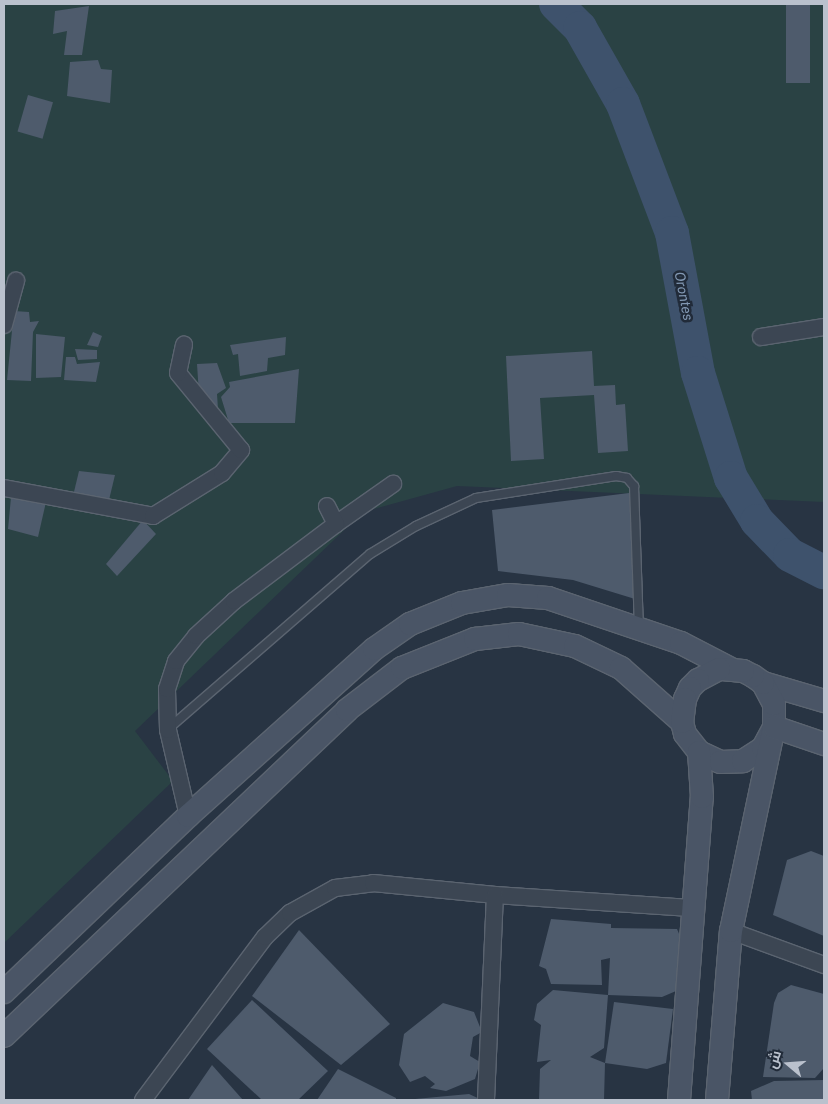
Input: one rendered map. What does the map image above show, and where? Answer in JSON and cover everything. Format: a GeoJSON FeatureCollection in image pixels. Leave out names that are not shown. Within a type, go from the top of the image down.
{"type":"FeatureCollection","features":[{"type":"Feature","properties":{"kind":"main road"},"geometry":{"type":"LineString","coordinates":[[4,992],[188,816],[374,649],[410,624],[462,603],[508,595],[548,598],[681,643],[731,669]]}},
{"type":"Feature","properties":{"kind":"main road"},"geometry":{"type":"LineString","coordinates":[[4,1036],[348,710],[402,668],[475,639],[519,634],[575,646],[621,668],[682,722]]}},
{"type":"Feature","properties":{"kind":"main road"},"geometry":{"type":"LineString","coordinates":[[774,727],[763,748],[743,761],[720,762],[699,752],[685,734],[682,722],[684,699],[698,680],[719,669],[743,670],[763,683],[822,697]]}},
{"type":"Feature","properties":{"kind":"main road"},"geometry":{"type":"LineString","coordinates":[[717,1100],[731,930],[774,727],[774,704],[763,683]]}},
{"type":"Feature","properties":{"kind":"main road"},"geometry":{"type":"LineString","coordinates":[[774,727],[824,744]]}},
{"type":"Feature","properties":{"kind":"main road"},"geometry":{"type":"LineString","coordinates":[[679,1100],[691,908],[702,797],[699,752]]}},
{"type":"Feature","properties":{"kind":"street"},"geometry":{"type":"LineString","coordinates":[[4,325],[16,281]]}},
{"type":"Feature","properties":{"kind":"street"},"geometry":{"type":"LineString","coordinates":[[761,337],[824,327]]}},
{"type":"Feature","properties":{"kind":"street"},"geometry":{"type":"LineString","coordinates":[[4,488],[153,516],[222,472],[241,450],[178,373],[184,345]]}},
{"type":"Feature","properties":{"kind":"street"},"geometry":{"type":"LineString","coordinates":[[188,816],[168,730],[167,689],[176,661],[186,648],[234,601],[336,524],[393,484]]}},
{"type":"Feature","properties":{"kind":"street"},"geometry":{"type":"LineString","coordinates":[[327,506],[336,524]]}},
{"type":"Feature","properties":{"kind":"street"},"geometry":{"type":"LineString","coordinates":[[143,1100],[266,937],[304,903],[335,888],[373,883],[495,895],[691,908]]}},
{"type":"Feature","properties":{"kind":"street"},"geometry":{"type":"LineString","coordinates":[[486,1100],[495,895]]}},
{"type":"Feature","properties":{"kind":"street"},"geometry":{"type":"LineString","coordinates":[[731,930],[824,965]]}},
{"type":"Feature","properties":{"kind":"lane"},"geometry":{"type":"LineString","coordinates":[[168,730],[370,554],[416,526],[476,498],[616,476],[627,478],[634,486],[639,628]]}},
{"type":"Feature","properties":{"kind":"green space"},"geometry":{"type":"Polygon","coordinates":[[[4,4],[824,4],[824,502],[457,486],[363,512],[135,731],[173,781],[4,943],[4,4]]]}},
{"type":"Feature","properties":{"kind":"building"},"geometry":{"type":"Polygon","coordinates":[[[786,4],[810,4],[810,83],[786,83],[786,4]]]}},
{"type":"Feature","properties":{"kind":"building"},"geometry":{"type":"Polygon","coordinates":[[[89,6],[82,55],[64,55],[67,31],[53,34],[55,11],[89,6]]]}},
{"type":"Feature","properties":{"kind":"building"},"geometry":{"type":"Polygon","coordinates":[[[98,60],[101,69],[112,70],[110,103],[67,96],[70,62],[98,60]]]}},
{"type":"Feature","properties":{"kind":"building"},"geometry":{"type":"Polygon","coordinates":[[[28,95],[53,102],[43,139],[18,132],[28,95]]]}},
{"type":"Feature","properties":{"kind":"building"},"geometry":{"type":"Polygon","coordinates":[[[14,311],[29,312],[30,322],[39,321],[33,332],[31,381],[7,380],[14,311]]]}},
{"type":"Feature","properties":{"kind":"building"},"geometry":{"type":"Polygon","coordinates":[[[93,332],[102,336],[98,347],[87,345],[93,332]]]}},
{"type":"Feature","properties":{"kind":"building"},"geometry":{"type":"Polygon","coordinates":[[[36,334],[65,337],[61,377],[36,378],[36,334]]]}},
{"type":"Feature","properties":{"kind":"building"},"geometry":{"type":"Polygon","coordinates":[[[286,337],[285,355],[268,358],[267,371],[240,376],[238,354],[233,355],[230,345],[286,337]]]}},
{"type":"Feature","properties":{"kind":"building"},"geometry":{"type":"Polygon","coordinates":[[[75,349],[97,350],[97,359],[78,360],[75,349]]]}},
{"type":"Feature","properties":{"kind":"building"},"geometry":{"type":"Polygon","coordinates":[[[592,351],[594,386],[615,385],[616,405],[625,404],[628,451],[598,453],[594,395],[540,398],[544,459],[511,461],[506,356],[592,351]]]}},
{"type":"Feature","properties":{"kind":"building"},"geometry":{"type":"Polygon","coordinates":[[[66,357],[75,357],[77,364],[100,362],[96,382],[64,380],[66,357]]]}},
{"type":"Feature","properties":{"kind":"building"},"geometry":{"type":"Polygon","coordinates":[[[217,363],[226,388],[217,394],[218,409],[200,410],[197,364],[217,363]]]}},
{"type":"Feature","properties":{"kind":"building"},"geometry":{"type":"Polygon","coordinates":[[[299,369],[295,423],[229,423],[221,397],[230,387],[229,382],[299,369]]]}},
{"type":"Feature","properties":{"kind":"building"},"geometry":{"type":"Polygon","coordinates":[[[79,471],[115,475],[109,500],[73,496],[79,471]]]}},
{"type":"Feature","properties":{"kind":"building"},"geometry":{"type":"Polygon","coordinates":[[[629,493],[635,599],[573,580],[498,571],[492,510],[629,493]]]}},
{"type":"Feature","properties":{"kind":"building"},"geometry":{"type":"Polygon","coordinates":[[[11,497],[46,502],[38,537],[8,529],[11,497]]]}},
{"type":"Feature","properties":{"kind":"building"},"geometry":{"type":"Polygon","coordinates":[[[143,520],[156,534],[117,576],[106,564],[143,520]]]}},
{"type":"Feature","properties":{"kind":"building"},"geometry":{"type":"Polygon","coordinates":[[[811,851],[824,856],[824,936],[773,915],[787,860],[811,851]]]}},
{"type":"Feature","properties":{"kind":"building"},"geometry":{"type":"Polygon","coordinates":[[[551,919],[611,924],[611,928],[677,929],[680,936],[676,991],[662,997],[608,995],[610,958],[601,960],[602,985],[551,984],[546,969],[539,966],[551,919]]]}},
{"type":"Feature","properties":{"kind":"building"},"geometry":{"type":"Polygon","coordinates":[[[299,930],[390,1024],[341,1065],[252,996],[299,930]]]}},
{"type":"Feature","properties":{"kind":"building"},"geometry":{"type":"Polygon","coordinates":[[[791,985],[824,994],[824,1068],[815,1078],[763,1077],[774,1003],[778,993],[791,985]]]}},
{"type":"Feature","properties":{"kind":"building"},"geometry":{"type":"Polygon","coordinates":[[[553,990],[608,995],[604,1048],[590,1057],[605,1063],[604,1100],[539,1100],[540,1069],[551,1060],[537,1062],[541,1025],[534,1020],[537,1004],[553,990]]]}},
{"type":"Feature","properties":{"kind":"building"},"geometry":{"type":"Polygon","coordinates":[[[252,1000],[328,1071],[298,1100],[262,1100],[207,1049],[252,1000]]]}},
{"type":"Feature","properties":{"kind":"building"},"geometry":{"type":"Polygon","coordinates":[[[614,1002],[673,1009],[666,1063],[647,1069],[605,1063],[614,1002]]]}},
{"type":"Feature","properties":{"kind":"building"},"geometry":{"type":"Polygon","coordinates":[[[443,1003],[474,1012],[482,1032],[473,1037],[470,1056],[480,1062],[475,1079],[446,1091],[430,1088],[435,1084],[425,1076],[410,1082],[399,1065],[404,1034],[443,1003]]]}},
{"type":"Feature","properties":{"kind":"building"},"geometry":{"type":"Polygon","coordinates":[[[212,1065],[243,1100],[188,1100],[212,1065]]]}},
{"type":"Feature","properties":{"kind":"building"},"geometry":{"type":"Polygon","coordinates":[[[338,1069],[396,1098],[396,1100],[317,1100],[338,1069]]]}},
{"type":"Feature","properties":{"kind":"building"},"geometry":{"type":"Polygon","coordinates":[[[824,1080],[823,1100],[752,1100],[751,1091],[774,1081],[824,1080]]]}},
{"type":"Feature","properties":{"kind":"building"},"geometry":{"type":"Polygon","coordinates":[[[469,1094],[482,1100],[415,1099],[469,1094]]]}},
{"type":"Feature","properties":{"kind":"waterway","name":"Orontes"},"geometry":{"type":"LineString","coordinates":[[556,4],[580,28],[623,104],[672,233],[698,373],[731,478],[757,521],[790,555],[824,572]]}}]}
